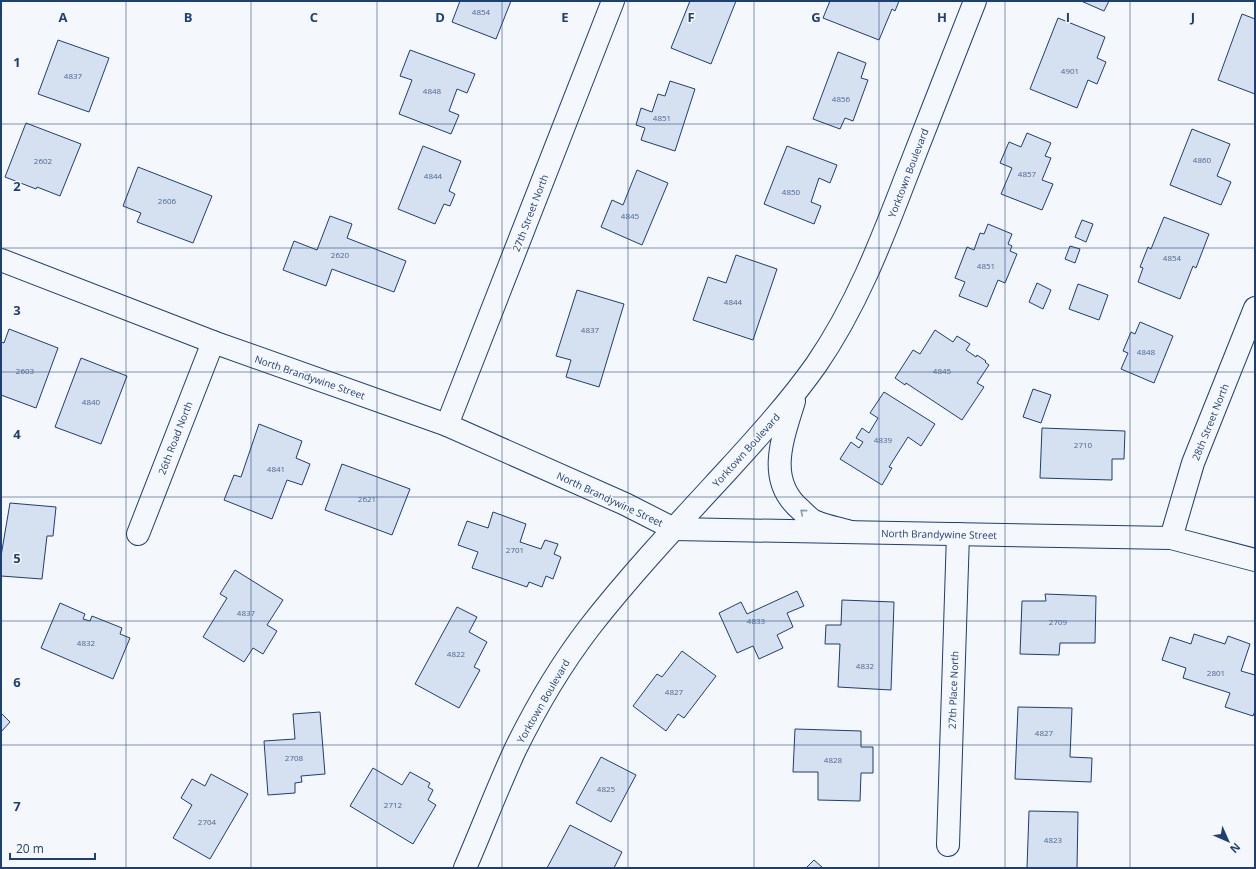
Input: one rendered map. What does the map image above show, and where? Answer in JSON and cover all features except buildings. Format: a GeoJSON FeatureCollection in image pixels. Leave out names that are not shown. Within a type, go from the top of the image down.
{"type":"FeatureCollection","features":[{"type":"Feature","properties":{"kind":"street","name":"27th Street North"},"geometry":{"type":"LineString","coordinates":[[447,425],[613,1]]}},
{"type":"Feature","properties":{"kind":"street","name":"Yorktown Boulevard"},"geometry":{"type":"LineString","coordinates":[[465,868],[514,752],[535,711],[560,669],[590,628],[674,529],[797,392],[844,321],[885,232],[975,1]]}},
{"type":"Feature","properties":{"kind":"street","name":"North Brandywine Street"},"geometry":{"type":"LineString","coordinates":[[1,260],[213,342],[447,425],[625,504],[674,529],[1171,538],[1255,560]]}},
{"type":"Feature","properties":{"kind":"street","name":"28th Street North"},"geometry":{"type":"LineString","coordinates":[[1171,538],[1194,463],[1255,308]]}},
{"type":"Feature","properties":{"kind":"street","name":"26th Road North"},"geometry":{"type":"LineString","coordinates":[[138,534],[213,342]]}},
{"type":"Feature","properties":{"kind":"street"},"geometry":{"type":"LineString","coordinates":[[797,392],[780,447],[779,468],[782,483],[792,502],[813,520],[851,532]]}},
{"type":"Feature","properties":{"kind":"street","name":"27th Place North"},"geometry":{"type":"LineString","coordinates":[[948,845],[958,534]]}}]}
